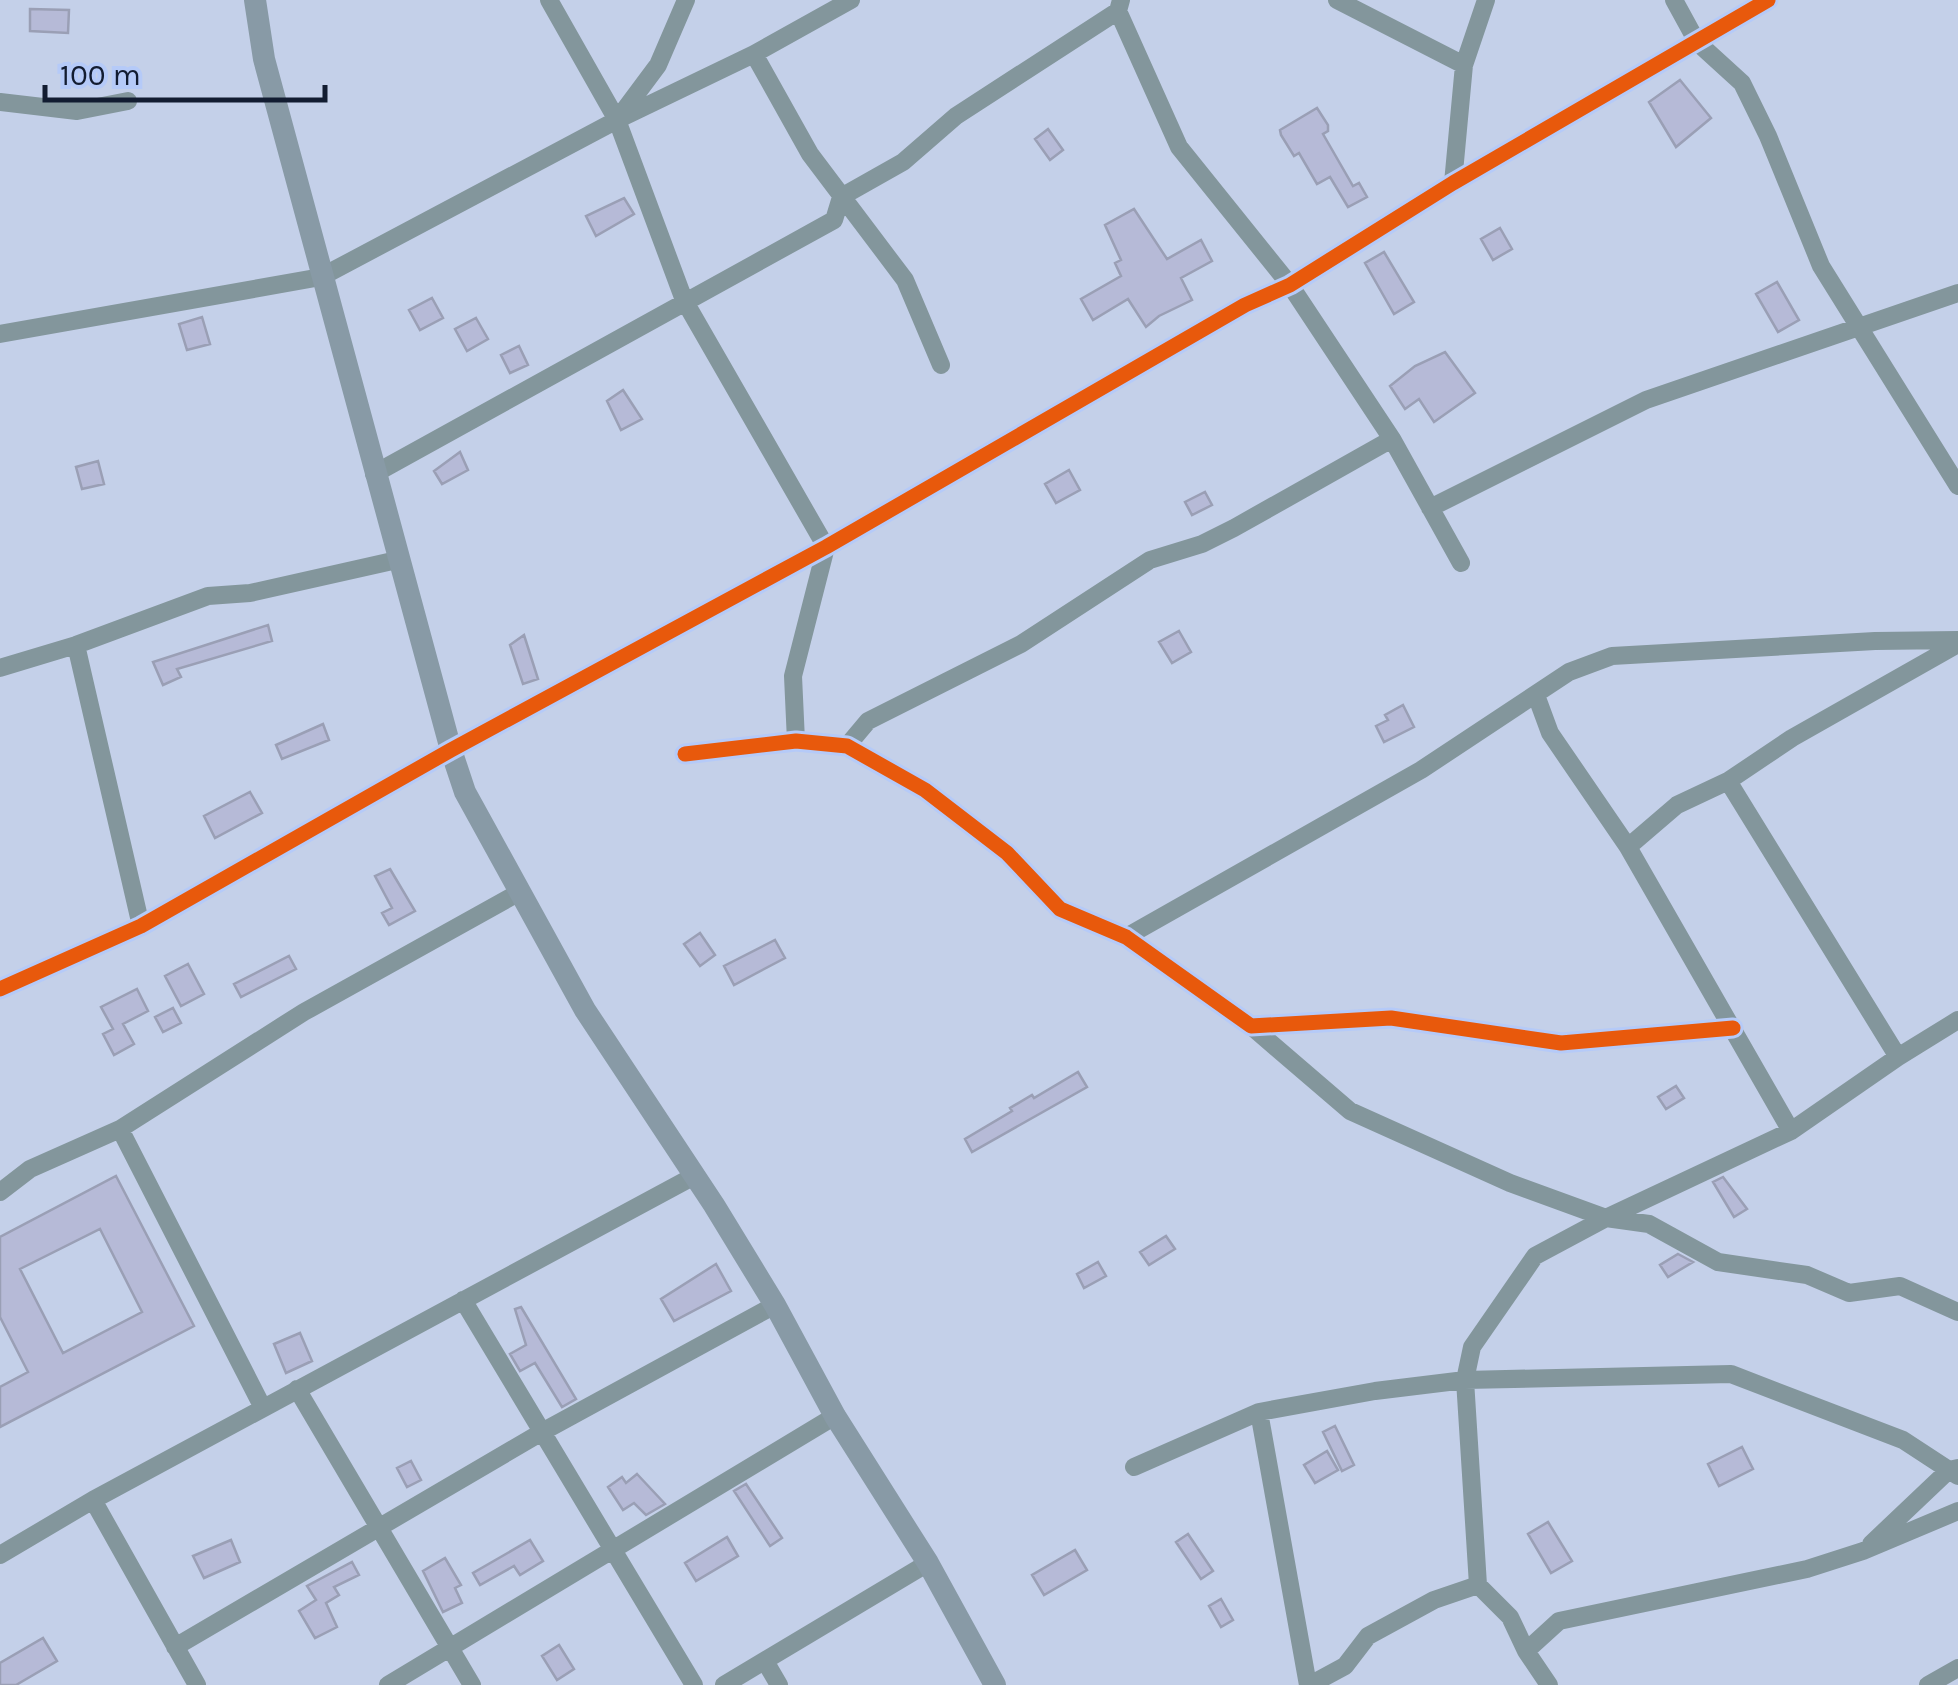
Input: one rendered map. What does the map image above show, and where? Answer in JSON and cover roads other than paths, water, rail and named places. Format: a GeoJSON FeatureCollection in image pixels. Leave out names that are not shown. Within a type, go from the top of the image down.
{"type":"FeatureCollection","features":[{"type":"Feature","properties":{"kind":"main road"},"geometry":{"type":"LineString","coordinates":[[254,0],[264,59],[321,276],[450,750],[466,792],[585,1010],[696,1175],[835,1416],[928,1564],[995,1685]]}},
{"type":"Feature","properties":{"kind":"street"},"geometry":{"type":"LineString","coordinates":[[548,0],[617,120],[684,300],[826,548],[793,676],[796,741]]}},
{"type":"Feature","properties":{"kind":"street"},"geometry":{"type":"LineString","coordinates":[[617,120],[658,65],[686,0]]}},
{"type":"Feature","properties":{"kind":"street"},"geometry":{"type":"LineString","coordinates":[[0,334],[321,276],[617,120],[754,54],[851,0]]}},
{"type":"Feature","properties":{"kind":"street"},"geometry":{"type":"LineString","coordinates":[[1337,0],[1464,65]]}},
{"type":"Feature","properties":{"kind":"street"},"geometry":{"type":"LineString","coordinates":[[1453,184],[1464,65],[1486,0]]}},
{"type":"Feature","properties":{"kind":"street"},"geometry":{"type":"LineString","coordinates":[[1674,0],[1696,42],[1742,83],[1768,136],[1820,266],[1958,486]]}},
{"type":"Feature","properties":{"kind":"street"},"geometry":{"type":"LineString","coordinates":[[0,989],[141,926],[450,750],[826,548],[1245,305],[1290,285],[1453,184],[1768,0]]}},
{"type":"Feature","properties":{"kind":"street"},"geometry":{"type":"LineString","coordinates":[[374,474],[834,220],[841,197],[904,162],[956,116],[1119,5],[1179,148],[1290,285],[1392,440],[1461,563]]}},
{"type":"Feature","properties":{"kind":"street"},"geometry":{"type":"LineString","coordinates":[[754,54],[810,154],[905,280],[940,365]]}},
{"type":"Feature","properties":{"kind":"street"},"geometry":{"type":"LineString","coordinates":[[0,102],[77,111],[128,101]]}},
{"type":"Feature","properties":{"kind":"street"},"geometry":{"type":"LineString","coordinates":[[1430,508],[1646,400],[1958,293]]}},
{"type":"Feature","properties":{"kind":"street"},"geometry":{"type":"LineString","coordinates":[[847,746],[868,721],[1021,644],[1150,560],[1202,544],[1392,440]]}},
{"type":"Feature","properties":{"kind":"street"},"geometry":{"type":"LineString","coordinates":[[0,668],[208,596],[250,593],[398,560]]}},
{"type":"Feature","properties":{"kind":"street"},"geometry":{"type":"LineString","coordinates":[[1126,937],[1421,770],[1568,672],[1612,656],[1672,650],[1958,642]]}},
{"type":"Feature","properties":{"kind":"street"},"geometry":{"type":"LineString","coordinates":[[1628,847],[1677,805],[1728,781],[1792,738],[1958,642]]}},
{"type":"Feature","properties":{"kind":"street"},"geometry":{"type":"LineString","coordinates":[[76,644],[141,926]]}},
{"type":"Feature","properties":{"kind":"street"},"geometry":{"type":"LineString","coordinates":[[1536,695],[1550,733],[1628,847],[1791,1132]]}},
{"type":"Feature","properties":{"kind":"street"},"geometry":{"type":"LineString","coordinates":[[685,754],[796,741],[847,746],[938,800],[1006,853],[1060,909],[1126,937],[1252,1026],[1350,1111],[1510,1183],[1606,1218],[1649,1224],[1718,1262],[1807,1275],[1849,1293],[1900,1286],[1958,1312]]}},
{"type":"Feature","properties":{"kind":"street"},"geometry":{"type":"LineString","coordinates":[[1728,781],[1898,1057]]}},
{"type":"Feature","properties":{"kind":"street"},"geometry":{"type":"LineString","coordinates":[[0,1192],[30,1169],[120,1129],[304,1012],[518,893]]}},
{"type":"Feature","properties":{"kind":"street"},"geometry":{"type":"LineString","coordinates":[[1252,1026],[1391,1018],[1561,1042],[1732,1028]]}},
{"type":"Feature","properties":{"kind":"street"},"geometry":{"type":"LineString","coordinates":[[1550,1685],[1526,1652],[1510,1617],[1478,1585],[1465,1380],[1472,1347],[1534,1256],[1791,1132],[1958,1020]]}},
{"type":"Feature","properties":{"kind":"street"},"geometry":{"type":"LineString","coordinates":[[120,1129],[263,1408]]}},
{"type":"Feature","properties":{"kind":"street"},"geometry":{"type":"LineString","coordinates":[[0,1555],[93,1500],[696,1175]]}},
{"type":"Feature","properties":{"kind":"street"},"geometry":{"type":"LineString","coordinates":[[463,1300],[694,1685]]}},
{"type":"Feature","properties":{"kind":"street"},"geometry":{"type":"LineString","coordinates":[[175,1646],[542,1432],[775,1306]]}},
{"type":"Feature","properties":{"kind":"street"},"geometry":{"type":"LineString","coordinates":[[1134,1468],[1258,1412],[1375,1391],[1465,1380],[1730,1374],[1903,1440],[1955,1471],[1864,1551]]}},
{"type":"Feature","properties":{"kind":"street"},"geometry":{"type":"LineString","coordinates":[[297,1390],[472,1685]]}},
{"type":"Feature","properties":{"kind":"street"},"geometry":{"type":"LineString","coordinates":[[1258,1412],[1309,1685],[1340,1678],[1368,1636],[1434,1600],[1478,1585]]}},
{"type":"Feature","properties":{"kind":"street"},"geometry":{"type":"LineString","coordinates":[[388,1685],[835,1416]]}},
{"type":"Feature","properties":{"kind":"street"},"geometry":{"type":"LineString","coordinates":[[93,1500],[197,1685]]}},
{"type":"Feature","properties":{"kind":"street"},"geometry":{"type":"LineString","coordinates":[[1526,1652],[1559,1621],[1808,1569],[1864,1551],[1958,1511]]}},
{"type":"Feature","properties":{"kind":"street"},"geometry":{"type":"LineString","coordinates":[[724,1685],[928,1564]]}},
{"type":"Feature","properties":{"kind":"street"},"geometry":{"type":"LineString","coordinates":[[765,1660],[779,1685]]}},
{"type":"Feature","properties":{"kind":"street"},"geometry":{"type":"LineString","coordinates":[[1928,1685],[1958,1668]]}}]}
